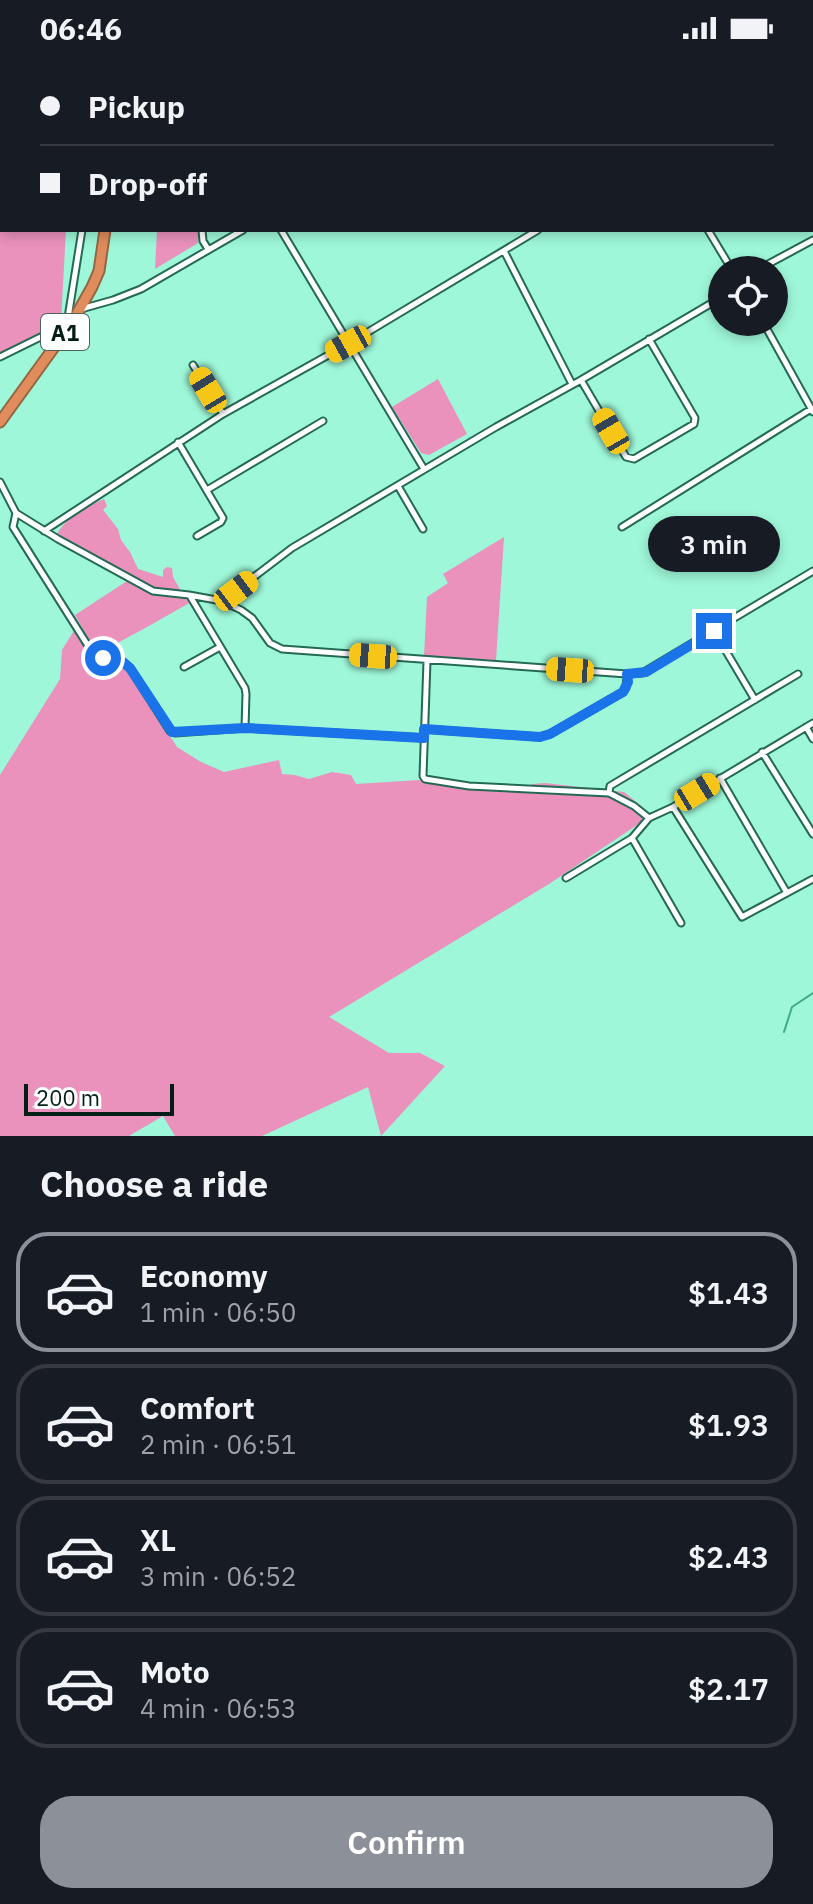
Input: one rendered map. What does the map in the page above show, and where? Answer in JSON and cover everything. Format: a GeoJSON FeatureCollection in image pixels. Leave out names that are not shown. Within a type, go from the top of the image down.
{"type":"FeatureCollection","features":[{"type":"Feature","properties":{"kind":"highway","name":"A1"},"geometry":{"type":"LineString","coordinates":[[0,422],[80,309],[99,271],[105,232]]}},
{"type":"Feature","properties":{"kind":"street"},"geometry":{"type":"LineString","coordinates":[[0,357],[70,322],[82,232]]}},
{"type":"Feature","properties":{"kind":"street"},"geometry":{"type":"LineString","coordinates":[[202,232],[208,249]]}},
{"type":"Feature","properties":{"kind":"street"},"geometry":{"type":"LineString","coordinates":[[80,309],[141,289],[239,232]]}},
{"type":"Feature","properties":{"kind":"street"},"geometry":{"type":"LineString","coordinates":[[282,232],[424,470]]}},
{"type":"Feature","properties":{"kind":"street"},"geometry":{"type":"LineString","coordinates":[[44,531],[223,414],[348,344],[535,232]]}},
{"type":"Feature","properties":{"kind":"street"},"geometry":{"type":"LineString","coordinates":[[709,232],[724,256]]}},
{"type":"Feature","properties":{"kind":"street"},"geometry":{"type":"LineString","coordinates":[[783,256],[813,240]]}},
{"type":"Feature","properties":{"kind":"street"},"geometry":{"type":"LineString","coordinates":[[504,251],[572,384]]}},
{"type":"Feature","properties":{"kind":"street"},"geometry":{"type":"LineString","coordinates":[[222,601],[292,548],[708,305]]}},
{"type":"Feature","properties":{"kind":"street"},"geometry":{"type":"LineString","coordinates":[[622,527],[812,410],[771,336]]}},
{"type":"Feature","properties":{"kind":"street"},"geometry":{"type":"LineString","coordinates":[[581,380],[630,459],[694,424],[695,418],[649,339]]}},
{"type":"Feature","properties":{"kind":"street"},"geometry":{"type":"LineString","coordinates":[[193,365],[223,414]]}},
{"type":"Feature","properties":{"kind":"street"},"geometry":{"type":"LineString","coordinates":[[207,490],[323,421]]}},
{"type":"Feature","properties":{"kind":"street"},"geometry":{"type":"LineString","coordinates":[[178,442],[223,518],[197,536]]}},
{"type":"Feature","properties":{"kind":"street"},"geometry":{"type":"LineString","coordinates":[[0,482],[16,513],[44,531],[147,589],[222,601],[247,613],[270,643],[282,649],[627,674],[646,672],[813,571]]}},
{"type":"Feature","properties":{"kind":"street"},"geometry":{"type":"LineString","coordinates":[[398,486],[423,529]]}},
{"type":"Feature","properties":{"kind":"street"},"geometry":{"type":"LineString","coordinates":[[16,513],[13,527],[92,652],[123,662],[130,668],[170,731],[245,728],[424,738]]}},
{"type":"Feature","properties":{"kind":"street"},"geometry":{"type":"LineString","coordinates":[[189,595],[246,692],[245,728]]}},
{"type":"Feature","properties":{"kind":"street"},"geometry":{"type":"LineString","coordinates":[[714,631],[755,700]]}},
{"type":"Feature","properties":{"kind":"street"},"geometry":{"type":"LineString","coordinates":[[184,667],[220,647]]}},
{"type":"Feature","properties":{"kind":"street"},"geometry":{"type":"LineString","coordinates":[[427,661],[425,779],[469,786],[609,793],[649,818]]}},
{"type":"Feature","properties":{"kind":"street"},"geometry":{"type":"LineString","coordinates":[[424,729],[540,737],[623,692],[628,682],[627,674]]}},
{"type":"Feature","properties":{"kind":"street"},"geometry":{"type":"LineString","coordinates":[[609,793],[610,786],[798,674]]}},
{"type":"Feature","properties":{"kind":"street"},"geometry":{"type":"LineString","coordinates":[[566,878],[632,838],[649,818],[673,807],[813,723]]}},
{"type":"Feature","properties":{"kind":"street"},"geometry":{"type":"LineString","coordinates":[[806,727],[813,739]]}},
{"type":"Feature","properties":{"kind":"street"},"geometry":{"type":"LineString","coordinates":[[762,752],[813,834]]}},
{"type":"Feature","properties":{"kind":"street"},"geometry":{"type":"LineString","coordinates":[[720,778],[787,893]]}},
{"type":"Feature","properties":{"kind":"street"},"geometry":{"type":"LineString","coordinates":[[673,807],[740,916],[744,917],[813,879]]}},
{"type":"Feature","properties":{"kind":"street"},"geometry":{"type":"LineString","coordinates":[[632,838],[681,923]]}},
{"type":"Feature","properties":{"kind":"shaded area"},"geometry":{"type":"Polygon","coordinates":[[[0,232],[66,232],[61,321],[0,358],[0,232]]]}},
{"type":"Feature","properties":{"kind":"shaded area"},"geometry":{"type":"Polygon","coordinates":[[[157,232],[199,232],[198,243],[155,269],[157,232]]]}},
{"type":"Feature","properties":{"kind":"shaded area"},"geometry":{"type":"Polygon","coordinates":[[[438,379],[467,434],[429,455],[421,453],[392,407],[438,379]]]}},
{"type":"Feature","properties":{"kind":"shaded area"},"geometry":{"type":"Polygon","coordinates":[[[104,499],[107,506],[103,510],[118,529],[138,569],[163,577],[163,570],[172,568],[181,591],[148,586],[57,534],[71,518],[104,499]]]}},
{"type":"Feature","properties":{"kind":"shaded area"},"geometry":{"type":"Polygon","coordinates":[[[504,537],[496,660],[424,657],[427,597],[448,583],[443,574],[504,537]]]}},
{"type":"Feature","properties":{"kind":"shaded area"},"geometry":{"type":"Polygon","coordinates":[[[127,581],[154,595],[187,597],[191,602],[103,651],[95,651],[75,615],[127,581]]]}},
{"type":"Feature","properties":{"kind":"shaded area"},"geometry":{"type":"Polygon","coordinates":[[[75,629],[92,656],[126,668],[177,747],[224,772],[279,760],[282,774],[309,779],[332,772],[351,775],[356,784],[419,780],[470,789],[518,791],[533,784],[545,783],[624,792],[646,810],[640,823],[549,884],[329,1017],[389,1053],[420,1053],[445,1066],[381,1136],[368,1087],[262,1136],[175,1136],[163,1116],[129,1136],[0,1136],[0,775],[60,679],[62,650],[75,629]]]}},
{"type":"Feature","properties":{"kind":"waterway"},"geometry":{"type":"LineString","coordinates":[[784,1032],[792,1007],[813,993]]}},
{"type":"Feature","properties":{"kind":"route"},"geometry":{"type":"LineString","coordinates":[[103,658],[123,662],[130,668],[172,732],[245,728],[424,738],[424,729],[540,737],[623,692],[628,682],[627,674],[646,672],[714,631]]}}]}
